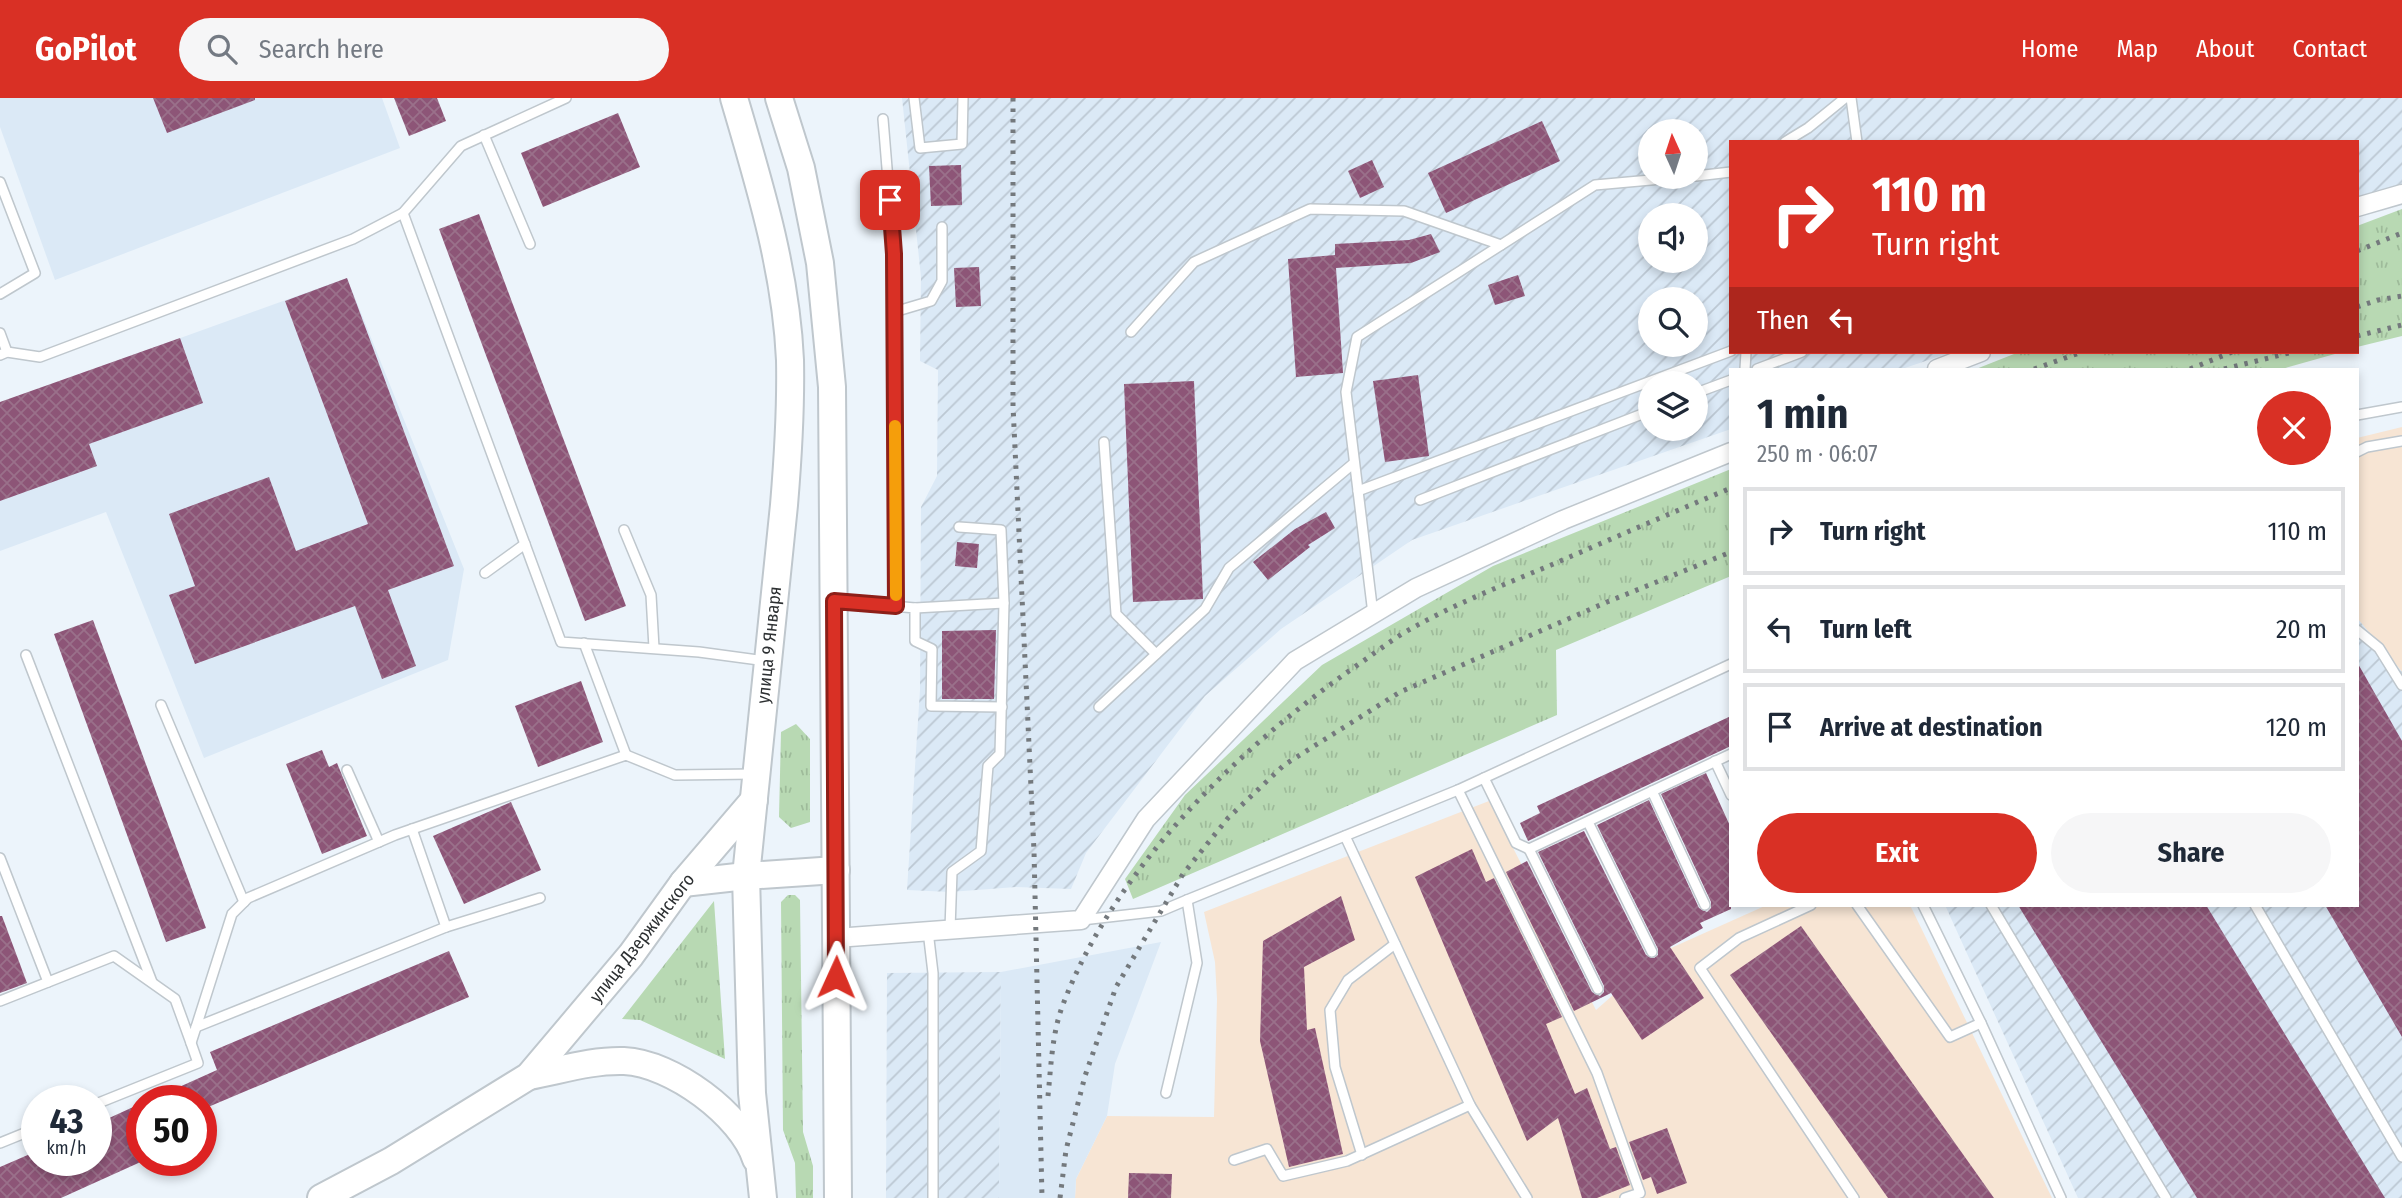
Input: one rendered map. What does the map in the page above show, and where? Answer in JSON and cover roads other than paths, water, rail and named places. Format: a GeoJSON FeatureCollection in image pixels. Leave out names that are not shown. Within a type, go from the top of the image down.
{"type":"FeatureCollection","features":[{"type":"Feature","properties":{"kind":"main road","name":"улица 9 Января"},"geometry":{"type":"LineString","coordinates":[[734,98],[763,198],[776,257],[790,358],[789,444],[746,876],[752,1093],[763,1188]]}},
{"type":"Feature","properties":{"kind":"main road"},"geometry":{"type":"LineString","coordinates":[[779,98],[801,168],[820,262],[832,387],[838,1198]]}},
{"type":"Feature","properties":{"kind":"main road","name":"улица Дзержинского"},"geometry":{"type":"LineString","coordinates":[[321,1198],[391,1161],[529,1076],[631,955],[684,883],[754,800]]}},
{"type":"Feature","properties":{"kind":"main road"},"geometry":{"type":"LineString","coordinates":[[684,883],[836,870]]}},
{"type":"Feature","properties":{"kind":"main road","name":"улица Дзержинского"},"geometry":{"type":"LineString","coordinates":[[529,1076],[595,1063],[626,1061],[653,1068],[693,1087],[724,1113],[752,1146],[763,1188]]}},
{"type":"Feature","properties":{"kind":"street"},"geometry":{"type":"LineString","coordinates":[[2359,206],[2402,194]]}},
{"type":"Feature","properties":{"kind":"street"},"geometry":{"type":"LineString","coordinates":[[1940,368],[1976,354]]}},
{"type":"Feature","properties":{"kind":"street"},"geometry":{"type":"LineString","coordinates":[[836,938],[1081,920],[1146,819],[1295,661],[1416,588],[1563,520],[1729,453]]}},
{"type":"Feature","properties":{"kind":"lane"},"geometry":{"type":"LineString","coordinates":[[0,333],[3,354],[40,357],[353,239],[403,213],[461,146],[566,98]]}},
{"type":"Feature","properties":{"kind":"lane"},"geometry":{"type":"LineString","coordinates":[[914,98],[920,148],[962,144],[963,98]]}},
{"type":"Feature","properties":{"kind":"lane"},"geometry":{"type":"LineString","coordinates":[[1789,140],[1846,98]]}},
{"type":"Feature","properties":{"kind":"lane"},"geometry":{"type":"LineString","coordinates":[[1851,98],[1857,140]]}},
{"type":"Feature","properties":{"kind":"lane"},"geometry":{"type":"LineString","coordinates":[[883,119],[894,254],[896,606]]}},
{"type":"Feature","properties":{"kind":"lane"},"geometry":{"type":"LineString","coordinates":[[484,135],[530,244]]}},
{"type":"Feature","properties":{"kind":"lane"},"geometry":{"type":"LineString","coordinates":[[1708,175],[1729,172]]}},
{"type":"Feature","properties":{"kind":"lane"},"geometry":{"type":"LineString","coordinates":[[1373,614],[1346,392],[1357,337],[1595,185],[1638,181]]}},
{"type":"Feature","properties":{"kind":"lane"},"geometry":{"type":"LineString","coordinates":[[0,182],[35,272],[0,294]]}},
{"type":"Feature","properties":{"kind":"lane"},"geometry":{"type":"LineString","coordinates":[[1131,332],[1194,262],[1310,209],[1404,211],[1501,245]]}},
{"type":"Feature","properties":{"kind":"lane"},"geometry":{"type":"LineString","coordinates":[[403,213],[561,642],[654,648],[766,661]]}},
{"type":"Feature","properties":{"kind":"lane"},"geometry":{"type":"LineString","coordinates":[[894,312],[931,301],[942,281],[942,227]]}},
{"type":"Feature","properties":{"kind":"lane"},"geometry":{"type":"LineString","coordinates":[[1358,491],[1729,352]]}},
{"type":"Feature","properties":{"kind":"lane"},"geometry":{"type":"LineString","coordinates":[[1760,368],[1797,354]]}},
{"type":"Feature","properties":{"kind":"lane"},"geometry":{"type":"LineString","coordinates":[[1708,389],[1729,381]]}},
{"type":"Feature","properties":{"kind":"lane"},"geometry":{"type":"LineString","coordinates":[[2359,415],[2402,407]]}},
{"type":"Feature","properties":{"kind":"lane"},"geometry":{"type":"LineString","coordinates":[[1420,500],[1638,416]]}},
{"type":"Feature","properties":{"kind":"lane"},"geometry":{"type":"LineString","coordinates":[[2359,452],[2367,447],[2402,441]]}},
{"type":"Feature","properties":{"kind":"lane"},"geometry":{"type":"LineString","coordinates":[[1104,442],[1116,614],[1156,654]]}},
{"type":"Feature","properties":{"kind":"lane"},"geometry":{"type":"LineString","coordinates":[[1099,707],[1205,609],[1228,568],[1354,463]]}},
{"type":"Feature","properties":{"kind":"lane"},"geometry":{"type":"LineString","coordinates":[[950,929],[952,872],[981,851],[988,766],[1000,754],[1002,708],[1004,603],[1001,530],[959,527]]}},
{"type":"Feature","properties":{"kind":"lane"},"geometry":{"type":"LineString","coordinates":[[624,530],[651,596],[654,648]]}},
{"type":"Feature","properties":{"kind":"lane"},"geometry":{"type":"LineString","coordinates":[[485,573],[525,544]]}},
{"type":"Feature","properties":{"kind":"lane"},"geometry":{"type":"LineString","coordinates":[[834,601],[915,608],[1004,603]]}},
{"type":"Feature","properties":{"kind":"lane"},"geometry":{"type":"LineString","coordinates":[[915,608],[915,640],[932,649],[931,706],[1002,708]]}},
{"type":"Feature","properties":{"kind":"lane"},"geometry":{"type":"LineString","coordinates":[[2359,632],[2379,648],[2402,685]]}},
{"type":"Feature","properties":{"kind":"lane"},"geometry":{"type":"LineString","coordinates":[[584,643],[626,755]]}},
{"type":"Feature","properties":{"kind":"lane"},"geometry":{"type":"LineString","coordinates":[[26,655],[152,984]]}},
{"type":"Feature","properties":{"kind":"lane"},"geometry":{"type":"LineString","coordinates":[[1081,920],[1161,911],[1458,790],[1729,665]]}},
{"type":"Feature","properties":{"kind":"lane"},"geometry":{"type":"LineString","coordinates":[[161,705],[244,902]]}},
{"type":"Feature","properties":{"kind":"lane"},"geometry":{"type":"LineString","coordinates":[[191,1043],[232,914],[248,898],[412,829],[626,755],[675,775],[757,774]]}},
{"type":"Feature","properties":{"kind":"lane"},"geometry":{"type":"LineString","coordinates":[[1529,849],[1729,755]]}},
{"type":"Feature","properties":{"kind":"lane"},"geometry":{"type":"LineString","coordinates":[[1715,761],[1729,791]]}},
{"type":"Feature","properties":{"kind":"lane"},"geometry":{"type":"LineString","coordinates":[[347,770],[379,842]]}},
{"type":"Feature","properties":{"kind":"lane"},"geometry":{"type":"LineString","coordinates":[[1484,778],[1516,843],[1529,849],[1598,989]]}},
{"type":"Feature","properties":{"kind":"lane"},"geometry":{"type":"LineString","coordinates":[[1458,790],[1597,1073],[1640,1193],[1625,1198]]}},
{"type":"Feature","properties":{"kind":"lane"},"geometry":{"type":"LineString","coordinates":[[1652,791],[1705,905]]}},
{"type":"Feature","properties":{"kind":"lane"},"geometry":{"type":"LineString","coordinates":[[1588,822],[1652,952]]}},
{"type":"Feature","properties":{"kind":"lane"},"geometry":{"type":"LineString","coordinates":[[412,829],[446,927]]}},
{"type":"Feature","properties":{"kind":"lane"},"geometry":{"type":"LineString","coordinates":[[1345,836],[1470,1105],[1527,1198]]}},
{"type":"Feature","properties":{"kind":"lane"},"geometry":{"type":"LineString","coordinates":[[0,859],[48,982]]}},
{"type":"Feature","properties":{"kind":"lane"},"geometry":{"type":"LineString","coordinates":[[196,1027],[446,927],[540,898]]}},
{"type":"Feature","properties":{"kind":"lane"},"geometry":{"type":"LineString","coordinates":[[1166,1093],[1197,964],[1187,900]]}},
{"type":"Feature","properties":{"kind":"lane"},"geometry":{"type":"LineString","coordinates":[[1807,907],[1739,938],[1700,968],[1854,1198]]}},
{"type":"Feature","properties":{"kind":"lane"},"geometry":{"type":"LineString","coordinates":[[1858,907],[1950,1037],[1981,1023]]}},
{"type":"Feature","properties":{"kind":"lane"},"geometry":{"type":"LineString","coordinates":[[1924,907],[1981,1023],[2061,1198]]}},
{"type":"Feature","properties":{"kind":"lane"},"geometry":{"type":"LineString","coordinates":[[1992,907],[2166,1198]]}},
{"type":"Feature","properties":{"kind":"lane"},"geometry":{"type":"LineString","coordinates":[[2256,907],[2402,1157]]}},
{"type":"Feature","properties":{"kind":"lane"},"geometry":{"type":"LineString","coordinates":[[928,931],[933,973],[933,1198]]}},
{"type":"Feature","properties":{"kind":"lane"},"geometry":{"type":"LineString","coordinates":[[1362,1155],[1335,1067],[1330,1010],[1348,980],[1395,944]]}},
{"type":"Feature","properties":{"kind":"lane"},"geometry":{"type":"LineString","coordinates":[[0,1001],[114,956],[175,999],[198,1063],[112,1098]]}},
{"type":"Feature","properties":{"kind":"lane"},"geometry":{"type":"LineString","coordinates":[[1234,1160],[1267,1149],[1283,1176],[1347,1161],[1470,1105]]}},
{"type":"Feature","properties":{"kind":"lane"},"geometry":{"type":"LineString","coordinates":[[0,1143],[21,1134]]}},
{"type":"Feature","properties":{"kind":"railway"},"geometry":{"type":"LineString","coordinates":[[1013,98],[1013,406],[1034,851],[1042,1198]]}},
{"type":"Feature","properties":{"kind":"railway"},"geometry":{"type":"LineString","coordinates":[[2359,250],[2402,233]]}},
{"type":"Feature","properties":{"kind":"railway"},"geometry":{"type":"LineString","coordinates":[[2359,306],[2402,296]]}},
{"type":"Feature","properties":{"kind":"railway"},"geometry":{"type":"LineString","coordinates":[[2359,336],[2402,325]]}},
{"type":"Feature","properties":{"kind":"railway"},"geometry":{"type":"LineString","coordinates":[[2037,368],[2076,354]]}},
{"type":"Feature","properties":{"kind":"railway"},"geometry":{"type":"LineString","coordinates":[[2192,368],[2227,354]]}},
{"type":"Feature","properties":{"kind":"railway"},"geometry":{"type":"LineString","coordinates":[[2228,368],[2285,354]]}},
{"type":"Feature","properties":{"kind":"railway"},"geometry":{"type":"LineString","coordinates":[[1048,1096],[1054,1040],[1062,1007],[1085,956],[1113,906],[1147,859],[1185,814],[1269,733],[1359,664],[1424,622],[1478,596],[1729,489]]}},
{"type":"Feature","properties":{"kind":"railway"},"geometry":{"type":"LineString","coordinates":[[1060,1198],[1066,1150],[1085,1076],[1116,987],[1183,874],[1228,818],[1284,765],[1400,692],[1607,602],[1729,553]]}}]}
